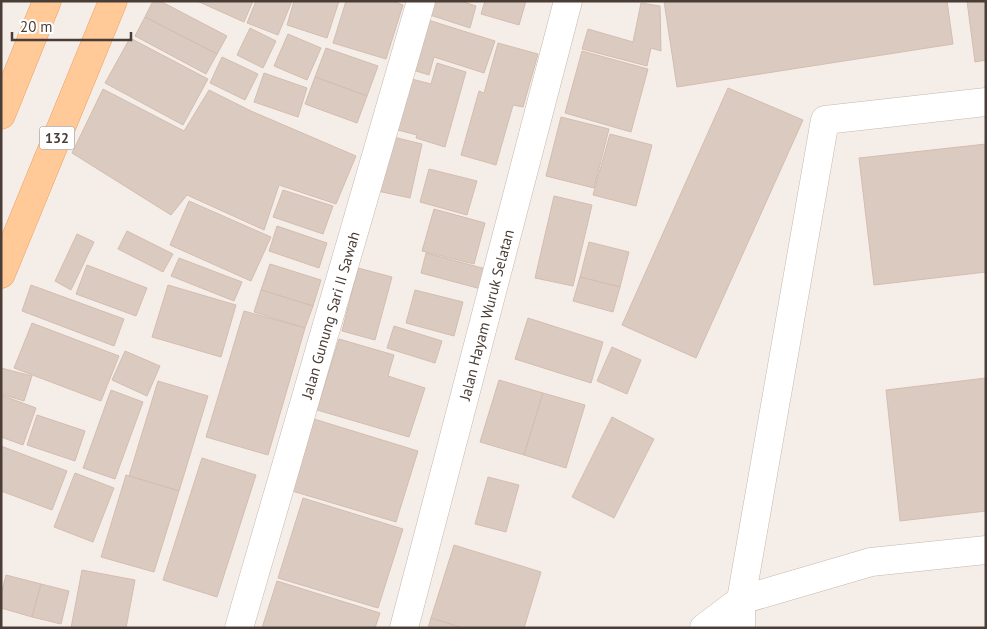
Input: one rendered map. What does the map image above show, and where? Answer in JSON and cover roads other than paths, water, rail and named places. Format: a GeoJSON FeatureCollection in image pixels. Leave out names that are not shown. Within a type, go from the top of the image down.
{"type":"FeatureCollection","features":[{"type":"Feature","properties":{"kind":"main road"},"geometry":{"type":"LineString","coordinates":[[1,115],[47,1]]}},
{"type":"Feature","properties":{"kind":"main road","name":"132"},"geometry":{"type":"LineString","coordinates":[[1,274],[113,1]]}},
{"type":"Feature","properties":{"kind":"street","name":"Jalan Gunung Sari II Sawah"},"geometry":{"type":"LineString","coordinates":[[239,628],[421,1]]}},
{"type":"Feature","properties":{"kind":"street","name":"Jalan Hayam Wuruk Selatan"},"geometry":{"type":"LineString","coordinates":[[404,628],[568,1]]}},
{"type":"Feature","properties":{"kind":"street"},"geometry":{"type":"LineString","coordinates":[[741,628],[742,600],[825,120],[986,102]]}},
{"type":"Feature","properties":{"kind":"street"},"geometry":{"type":"LineString","coordinates":[[704,628],[742,600],[872,562],[986,550]]}}]}
